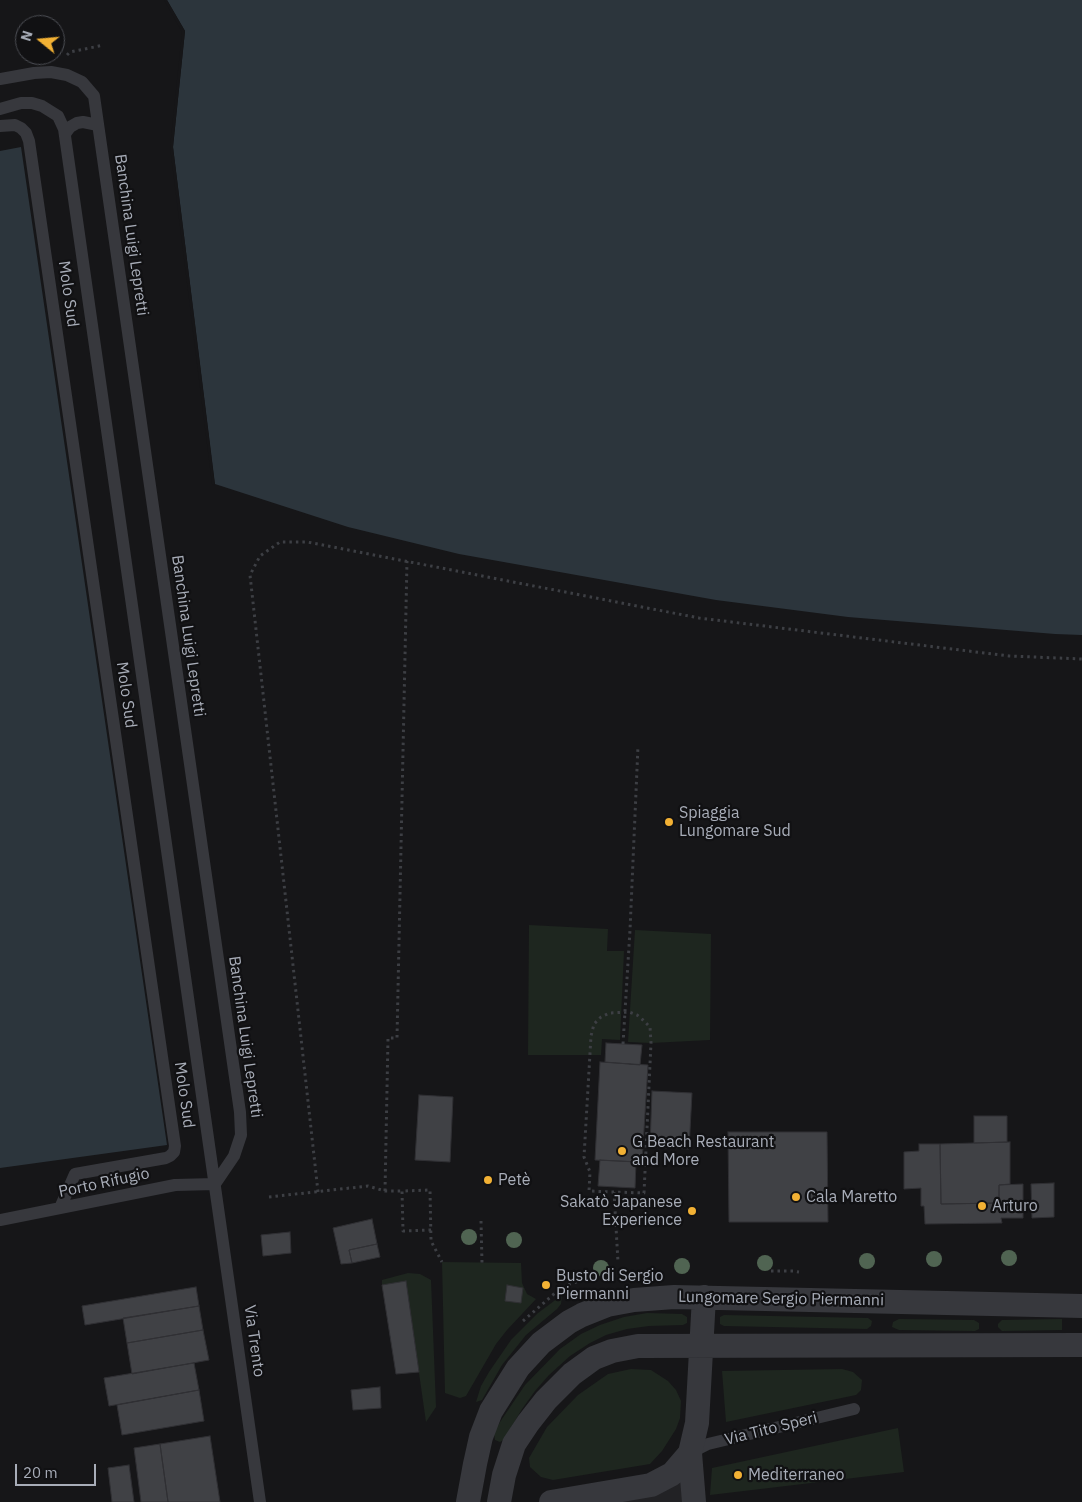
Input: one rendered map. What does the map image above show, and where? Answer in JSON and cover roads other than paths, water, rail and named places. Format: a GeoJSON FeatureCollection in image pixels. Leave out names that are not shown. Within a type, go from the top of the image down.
{"type":"FeatureCollection","features":[{"type":"Feature","properties":{"kind":"street","name":"Lungomare Sergio Piermanni"},"geometry":{"type":"LineString","coordinates":[[468,1502],[484,1428],[491,1411],[505,1387],[530,1354],[541,1343],[569,1322],[606,1305],[653,1298],[704,1297],[1082,1306]]}},
{"type":"Feature","properties":{"kind":"street","name":"Via Tito Speri"},"geometry":{"type":"LineString","coordinates":[[694,1502],[690,1453],[697,1423],[704,1297]]}},
{"type":"Feature","properties":{"kind":"street"},"geometry":{"type":"LineString","coordinates":[[499,1502],[504,1475],[514,1444],[528,1423],[546,1400],[572,1374],[594,1358],[612,1351],[638,1346],[1082,1344]]}},
{"type":"Feature","properties":{"kind":"street","name":"Via Tito Speri"},"geometry":{"type":"LineString","coordinates":[[551,1502],[651,1485],[672,1474],[690,1453]]}},
{"type":"Feature","properties":{"kind":"lane","name":"Banchina Luigi Lepretti"},"geometry":{"type":"LineString","coordinates":[[0,79],[51,72],[67,75],[82,82],[94,96],[240,1112],[242,1135],[234,1156],[215,1184]]}},
{"type":"Feature","properties":{"kind":"lane"},"geometry":{"type":"LineString","coordinates":[[0,109],[21,103],[32,103],[42,106],[58,116],[64,129],[215,1184]]}},
{"type":"Feature","properties":{"kind":"lane"},"geometry":{"type":"LineString","coordinates":[[65,134],[70,127],[77,123],[98,124]]}},
{"type":"Feature","properties":{"kind":"lane","name":"Molo Sud"},"geometry":{"type":"LineString","coordinates":[[0,126],[15,125],[21,128],[26,133],[29,142],[175,1146],[174,1152],[166,1158],[75,1174],[60,1208]]}},
{"type":"Feature","properties":{"kind":"lane","name":"Porto Rifugio"},"geometry":{"type":"LineString","coordinates":[[0,1220],[175,1184],[215,1184]]}},
{"type":"Feature","properties":{"kind":"lane","name":"Via Trento"},"geometry":{"type":"LineString","coordinates":[[215,1184],[260,1502]]}},
{"type":"Feature","properties":{"kind":"lane","name":"Via Tito Speri"},"geometry":{"type":"LineString","coordinates":[[690,1453],[708,1444],[854,1409]]}},
{"type":"Feature","properties":{"kind":"place","name":"Spiaggia Lungomare Sud"},"geometry":{"type":"Point","coordinates":[669,822]}},
{"type":"Feature","properties":{"kind":"place","name":"G Beach Restaurant and More"},"geometry":{"type":"Point","coordinates":[622,1151]}},
{"type":"Feature","properties":{"kind":"place","name":"Petè"},"geometry":{"type":"Point","coordinates":[488,1180]}},
{"type":"Feature","properties":{"kind":"place","name":"Cala Maretto"},"geometry":{"type":"Point","coordinates":[796,1197]}},
{"type":"Feature","properties":{"kind":"place","name":"Arturo"},"geometry":{"type":"Point","coordinates":[982,1206]}},
{"type":"Feature","properties":{"kind":"place","name":"Sakatò Japanese Experience"},"geometry":{"type":"Point","coordinates":[692,1211]}},
{"type":"Feature","properties":{"kind":"place","name":"Busto di Sergio Piermanni"},"geometry":{"type":"Point","coordinates":[546,1285]}},
{"type":"Feature","properties":{"kind":"place","name":"Mediterraneo"},"geometry":{"type":"Point","coordinates":[738,1475]}}]}
